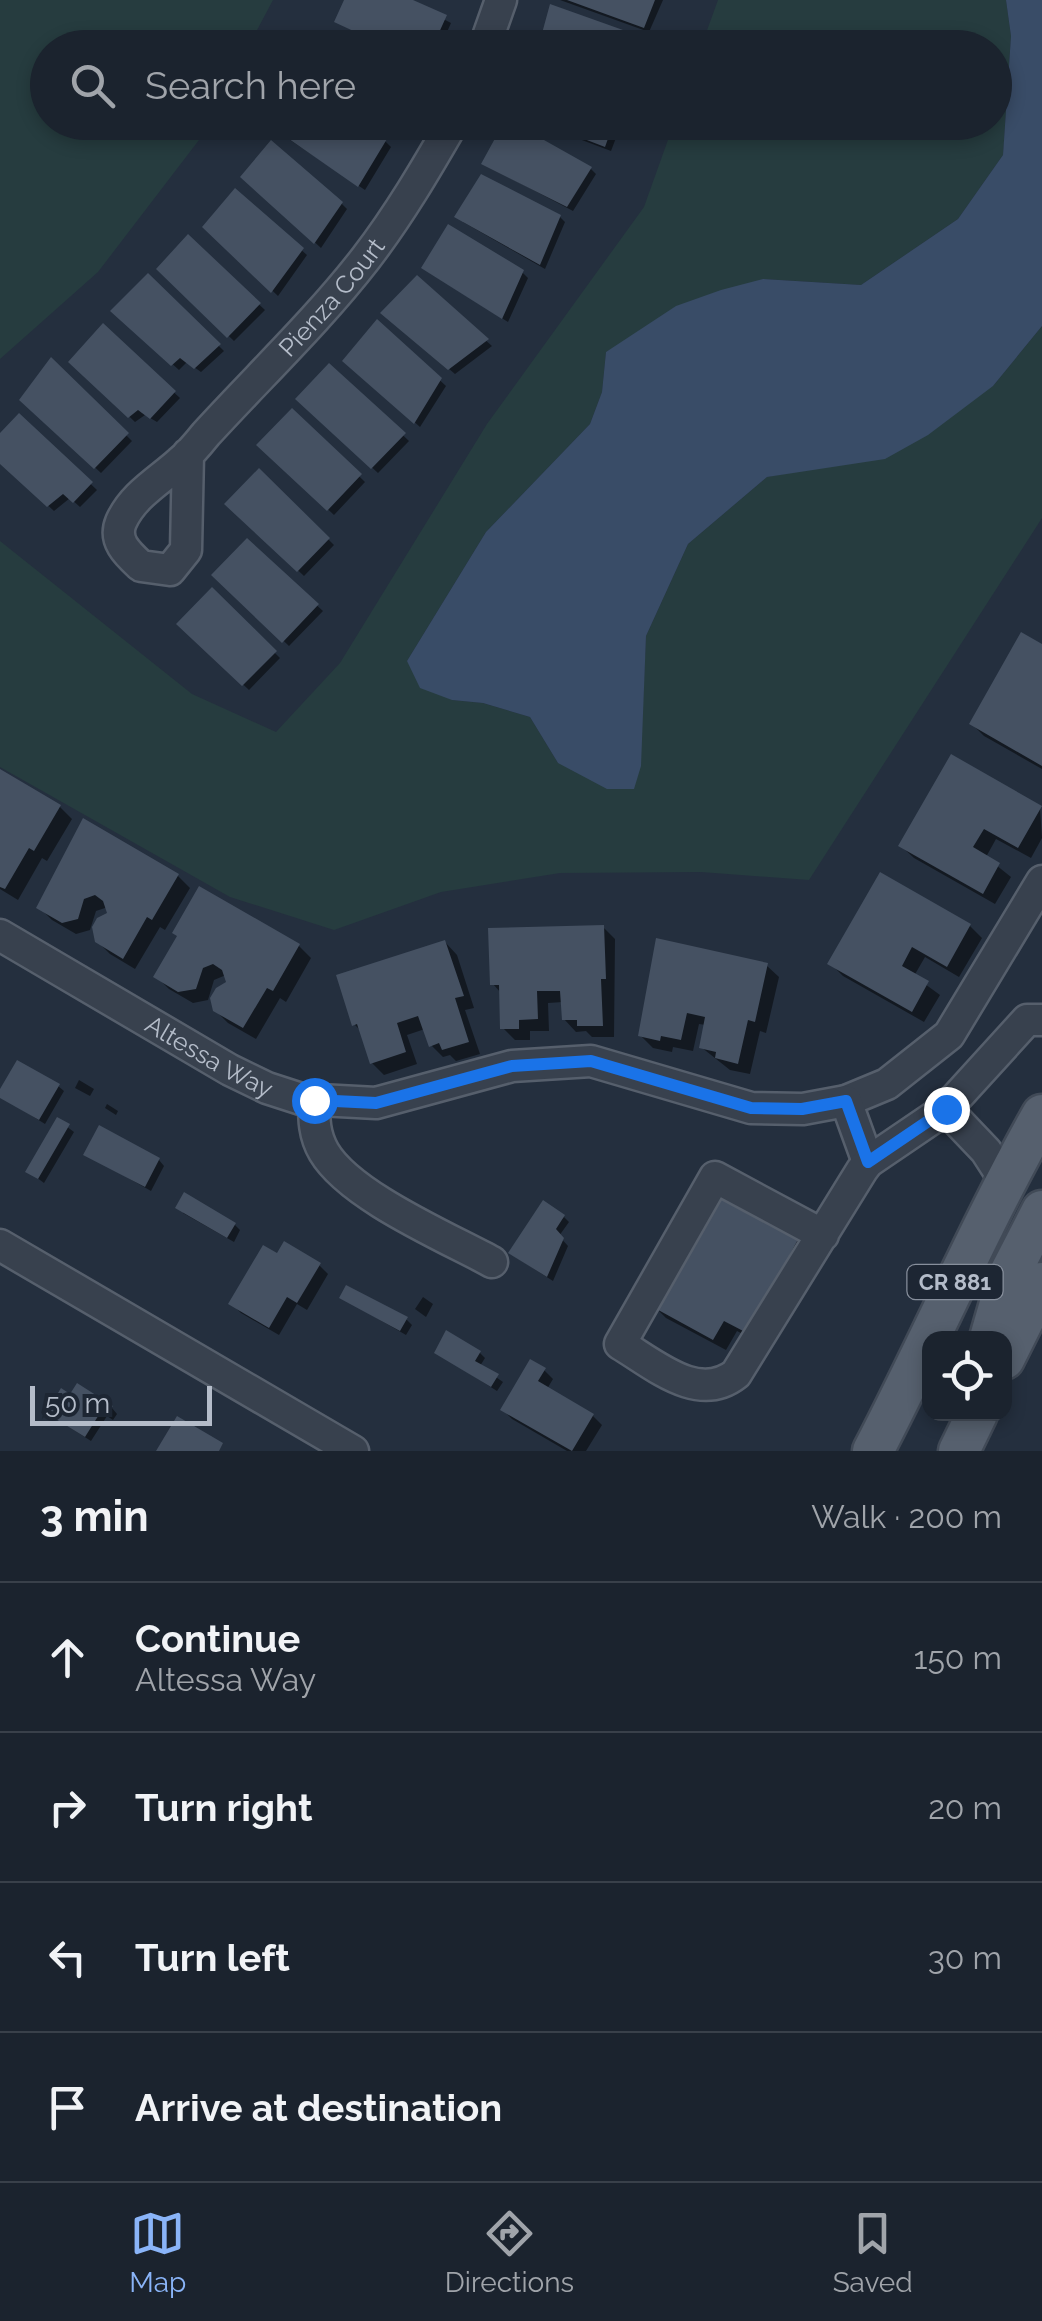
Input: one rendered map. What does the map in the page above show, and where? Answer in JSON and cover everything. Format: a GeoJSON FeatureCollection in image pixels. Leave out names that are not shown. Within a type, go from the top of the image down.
{"type":"FeatureCollection","features":[{"type":"Feature","properties":{"kind":"main road","name":"CR 881"},"geometry":{"type":"LineString","coordinates":[[873,1451],[1042,1116]]}},
{"type":"Feature","properties":{"kind":"main road"},"geometry":{"type":"LineString","coordinates":[[992,1331],[1007,1279],[1042,1211]]}},
{"type":"Feature","properties":{"kind":"main road","name":"CR 881"},"geometry":{"type":"LineString","coordinates":[[1012,1342],[1042,1282]]}},
{"type":"Feature","properties":{"kind":"main road"},"geometry":{"type":"LineString","coordinates":[[959,1451],[974,1421]]}},
{"type":"Feature","properties":{"kind":"street"},"geometry":{"type":"LineString","coordinates":[[490,30],[501,0]]}},
{"type":"Feature","properties":{"kind":"street","name":"Pienza Court"},"geometry":{"type":"LineString","coordinates":[[188,454],[364,261],[405,205],[443,140]]}},
{"type":"Feature","properties":{"kind":"street","name":"Altessa Way"},"geometry":{"type":"LineString","coordinates":[[0,935],[230,1070],[267,1088],[314,1100],[376,1103],[512,1066],[591,1061],[751,1108],[802,1109],[846,1101],[886,1084],[949,1035],[1042,880]]}},
{"type":"Feature","properties":{"kind":"street"},"geometry":{"type":"LineString","coordinates":[[823,1235],[715,1176],[620,1344],[692,1385],[710,1387],[726,1382],[736,1374],[823,1235],[868,1162],[946,1109],[1027,1020],[1042,1020]]}},
{"type":"Feature","properties":{"kind":"street"},"geometry":{"type":"LineString","coordinates":[[314,1100],[315,1132],[326,1155],[360,1189],[492,1262]]}},
{"type":"Feature","properties":{"kind":"street"},"geometry":{"type":"LineString","coordinates":[[846,1101],[868,1162]]}},
{"type":"Feature","properties":{"kind":"street"},"geometry":{"type":"LineString","coordinates":[[946,1109],[986,1151],[1006,1182]]}},
{"type":"Feature","properties":{"kind":"street"},"geometry":{"type":"LineString","coordinates":[[0,1245],[353,1451]]}},
{"type":"Feature","properties":{"kind":"green space"},"geometry":{"type":"Polygon","coordinates":[[[0,0],[273,0],[257,30],[30,30],[30,140],[199,140],[98,272],[0,359],[0,0]]]}},
{"type":"Feature","properties":{"kind":"green space"},"geometry":{"type":"Polygon","coordinates":[[[718,0],[1006,0],[1010,30],[707,30],[718,0]]]}},
{"type":"Feature","properties":{"kind":"green space"},"geometry":{"type":"Polygon","coordinates":[[[668,140],[1004,140],[1003,155],[958,219],[861,285],[763,279],[606,352],[602,392],[590,424],[486,532],[407,661],[452,700],[483,703],[530,717],[558,763],[640,766],[646,636],[688,544],[767,477],[821,467],[993,386],[1042,326],[1042,518],[809,880],[701,872],[560,873],[441,892],[334,930],[230,897],[0,767],[0,541],[192,694],[276,732],[340,663],[487,424],[644,207],[668,140]]]}},
{"type":"Feature","properties":{"kind":"water"},"geometry":{"type":"Polygon","coordinates":[[[1006,0],[1042,0],[1042,326],[993,386],[928,435],[885,459],[767,477],[688,544],[646,636],[641,766],[634,789],[607,789],[558,763],[530,717],[483,703],[452,700],[420,688],[407,661],[486,532],[590,424],[602,392],[606,352],[676,306],[721,290],[763,279],[861,285],[958,219],[1003,155],[1004,140],[1012,140],[1006,0]]]}},
{"type":"Feature","properties":{"kind":"building"},"geometry":{"type":"Polygon","coordinates":[[[344,0],[413,0],[447,15],[440,30],[351,30],[334,22],[344,0]]]}},
{"type":"Feature","properties":{"kind":"building"},"geometry":{"type":"Polygon","coordinates":[[[567,0],[655,0],[644,28],[567,0]]]}},
{"type":"Feature","properties":{"kind":"building"},"geometry":{"type":"Polygon","coordinates":[[[550,4],[623,30],[543,30],[550,4]]]}},
{"type":"Feature","properties":{"kind":"building"},"geometry":{"type":"Polygon","coordinates":[[[271,140],[343,202],[314,244],[240,177],[271,140]]]}},
{"type":"Feature","properties":{"kind":"building"},"geometry":{"type":"Polygon","coordinates":[[[290,140],[386,140],[358,187],[290,140]]]}},
{"type":"Feature","properties":{"kind":"building"},"geometry":{"type":"Polygon","coordinates":[[[494,140],[544,140],[592,167],[567,207],[481,164],[494,140]]]}},
{"type":"Feature","properties":{"kind":"building"},"geometry":{"type":"Polygon","coordinates":[[[587,140],[608,140],[605,147],[587,140]]]}},
{"type":"Feature","properties":{"kind":"building"},"geometry":{"type":"Polygon","coordinates":[[[481,174],[561,215],[540,265],[454,217],[481,174]]]}},
{"type":"Feature","properties":{"kind":"building"},"geometry":{"type":"Polygon","coordinates":[[[235,188],[304,248],[271,293],[202,227],[235,188]]]}},
{"type":"Feature","properties":{"kind":"building"},"geometry":{"type":"Polygon","coordinates":[[[448,224],[524,270],[502,319],[421,268],[448,224]]]}},
{"type":"Feature","properties":{"kind":"building"},"geometry":{"type":"Polygon","coordinates":[[[188,234],[261,303],[227,338],[156,269],[188,234]]]}},
{"type":"Feature","properties":{"kind":"building"},"geometry":{"type":"Polygon","coordinates":[[[148,273],[221,344],[194,369],[180,358],[171,366],[110,311],[148,273]]]}},
{"type":"Feature","properties":{"kind":"building"},"geometry":{"type":"Polygon","coordinates":[[[417,275],[489,339],[448,370],[380,313],[417,275]]]}},
{"type":"Feature","properties":{"kind":"building"},"geometry":{"type":"Polygon","coordinates":[[[377,319],[442,378],[414,424],[342,361],[377,319]]]}},
{"type":"Feature","properties":{"kind":"building"},"geometry":{"type":"Polygon","coordinates":[[[103,323],[176,391],[150,419],[138,410],[128,418],[68,362],[103,323]]]}},
{"type":"Feature","properties":{"kind":"building"},"geometry":{"type":"Polygon","coordinates":[[[51,357],[129,433],[94,469],[19,400],[51,357]]]}},
{"type":"Feature","properties":{"kind":"building"},"geometry":{"type":"Polygon","coordinates":[[[329,363],[406,433],[371,469],[295,399],[329,363]]]}},
{"type":"Feature","properties":{"kind":"building"},"geometry":{"type":"Polygon","coordinates":[[[292,408],[362,474],[327,511],[256,445],[292,408]]]}},
{"type":"Feature","properties":{"kind":"building"},"geometry":{"type":"Polygon","coordinates":[[[19,413],[93,482],[73,503],[63,494],[47,507],[0,464],[0,433],[19,413]]]}},
{"type":"Feature","properties":{"kind":"building"},"geometry":{"type":"Polygon","coordinates":[[[259,468],[330,538],[297,572],[224,504],[259,468]]]}},
{"type":"Feature","properties":{"kind":"building"},"geometry":{"type":"Polygon","coordinates":[[[247,538],[319,604],[282,643],[211,575],[247,538]]]}},
{"type":"Feature","properties":{"kind":"building"},"geometry":{"type":"Polygon","coordinates":[[[212,587],[277,651],[242,686],[176,624],[212,587]]]}},
{"type":"Feature","properties":{"kind":"building"},"geometry":{"type":"Polygon","coordinates":[[[1021,632],[1042,644],[1042,766],[969,724],[1021,632]]]}},
{"type":"Feature","properties":{"kind":"building"},"geometry":{"type":"Polygon","coordinates":[[[951,754],[1042,806],[1018,848],[984,829],[973,847],[1000,863],[983,894],[898,846],[951,754]]]}},
{"type":"Feature","properties":{"kind":"building"},"geometry":{"type":"Polygon","coordinates":[[[0,769],[61,805],[34,851],[29,848],[5,889],[0,887],[0,769]]]}},
{"type":"Feature","properties":{"kind":"building"},"geometry":{"type":"Polygon","coordinates":[[[83,818],[179,874],[152,920],[147,917],[123,959],[95,942],[92,927],[97,918],[107,913],[103,901],[95,895],[84,899],[78,919],[62,923],[36,908],[83,818]]]}},
{"type":"Feature","properties":{"kind":"building"},"geometry":{"type":"Polygon","coordinates":[[[880,872],[971,924],[947,967],[912,947],[902,966],[929,981],[912,1012],[827,964],[880,872]]]}},
{"type":"Feature","properties":{"kind":"building"},"geometry":{"type":"Polygon","coordinates":[[[199,886],[300,944],[273,991],[267,988],[243,1028],[213,1011],[210,998],[226,982],[222,970],[213,964],[203,968],[196,989],[178,992],[153,977],[199,886]]]}},
{"type":"Feature","properties":{"kind":"building"},"geometry":{"type":"Polygon","coordinates":[[[604,925],[603,1026],[577,1026],[577,1020],[562,1020],[560,991],[537,991],[538,1019],[519,1020],[519,1029],[500,1029],[499,985],[490,985],[488,928],[604,925]]]}},
{"type":"Feature","properties":{"kind":"building"},"geometry":{"type":"Polygon","coordinates":[[[656,938],[768,963],[755,1022],[748,1020],[738,1064],[715,1058],[716,1052],[699,1048],[705,1017],[687,1013],[681,1040],[638,1036],[656,938]]]}},
{"type":"Feature","properties":{"kind":"building"},"geometry":{"type":"Polygon","coordinates":[[[445,940],[464,996],[455,998],[469,1042],[442,1050],[439,1043],[429,1047],[418,1016],[397,1023],[406,1052],[370,1064],[357,1024],[352,1026],[336,975],[445,940]]]}},
{"type":"Feature","properties":{"kind":"building"},"geometry":{"type":"Polygon","coordinates":[[[17,1060],[60,1084],[39,1120],[0,1098],[0,1089],[17,1060]]]}},
{"type":"Feature","properties":{"kind":"building"},"geometry":{"type":"Polygon","coordinates":[[[57,1117],[70,1124],[38,1179],[25,1172],[57,1117]]]}},
{"type":"Feature","properties":{"kind":"building"},"geometry":{"type":"Polygon","coordinates":[[[99,1125],[160,1158],[145,1187],[83,1155],[99,1125]]]}},
{"type":"Feature","properties":{"kind":"building"},"geometry":{"type":"Polygon","coordinates":[[[715,1188],[801,1234],[747,1333],[724,1321],[713,1340],[651,1306],[715,1188]]]}},
{"type":"Feature","properties":{"kind":"building"},"geometry":{"type":"Polygon","coordinates":[[[184,1192],[236,1223],[227,1238],[175,1208],[184,1192]]]}},
{"type":"Feature","properties":{"kind":"building"},"geometry":{"type":"Polygon","coordinates":[[[543,1200],[565,1215],[556,1229],[564,1238],[547,1277],[508,1253],[543,1200]]]}},
{"type":"Feature","properties":{"kind":"building"},"geometry":{"type":"Polygon","coordinates":[[[284,1241],[321,1263],[297,1303],[287,1297],[269,1328],[228,1304],[263,1245],[277,1253],[284,1241]]]}},
{"type":"Feature","properties":{"kind":"building"},"geometry":{"type":"Polygon","coordinates":[[[346,1285],[408,1317],[400,1331],[339,1298],[346,1285]]]}},
{"type":"Feature","properties":{"kind":"building"},"geometry":{"type":"Polygon","coordinates":[[[446,1330],[481,1351],[475,1361],[499,1374],[491,1387],[434,1353],[446,1330]]]}},
{"type":"Feature","properties":{"kind":"building"},"geometry":{"type":"Polygon","coordinates":[[[530,1359],[546,1368],[538,1381],[594,1414],[572,1451],[500,1410],[530,1359]]]}},
{"type":"Feature","properties":{"kind":"building"},"geometry":{"type":"Polygon","coordinates":[[[77,1383],[113,1406],[106,1417],[100,1413],[85,1437],[46,1413],[61,1388],[70,1394],[77,1383]]]}},
{"type":"Feature","properties":{"kind":"building"},"geometry":{"type":"Polygon","coordinates":[[[177,1416],[223,1443],[219,1451],[156,1451],[177,1416]]]}},
{"type":"Feature","properties":{"kind":"route"},"geometry":{"type":"LineString","coordinates":[[314,1100],[376,1103],[512,1066],[591,1061],[751,1108],[802,1109],[846,1101],[868,1162],[946,1109]]}}]}
